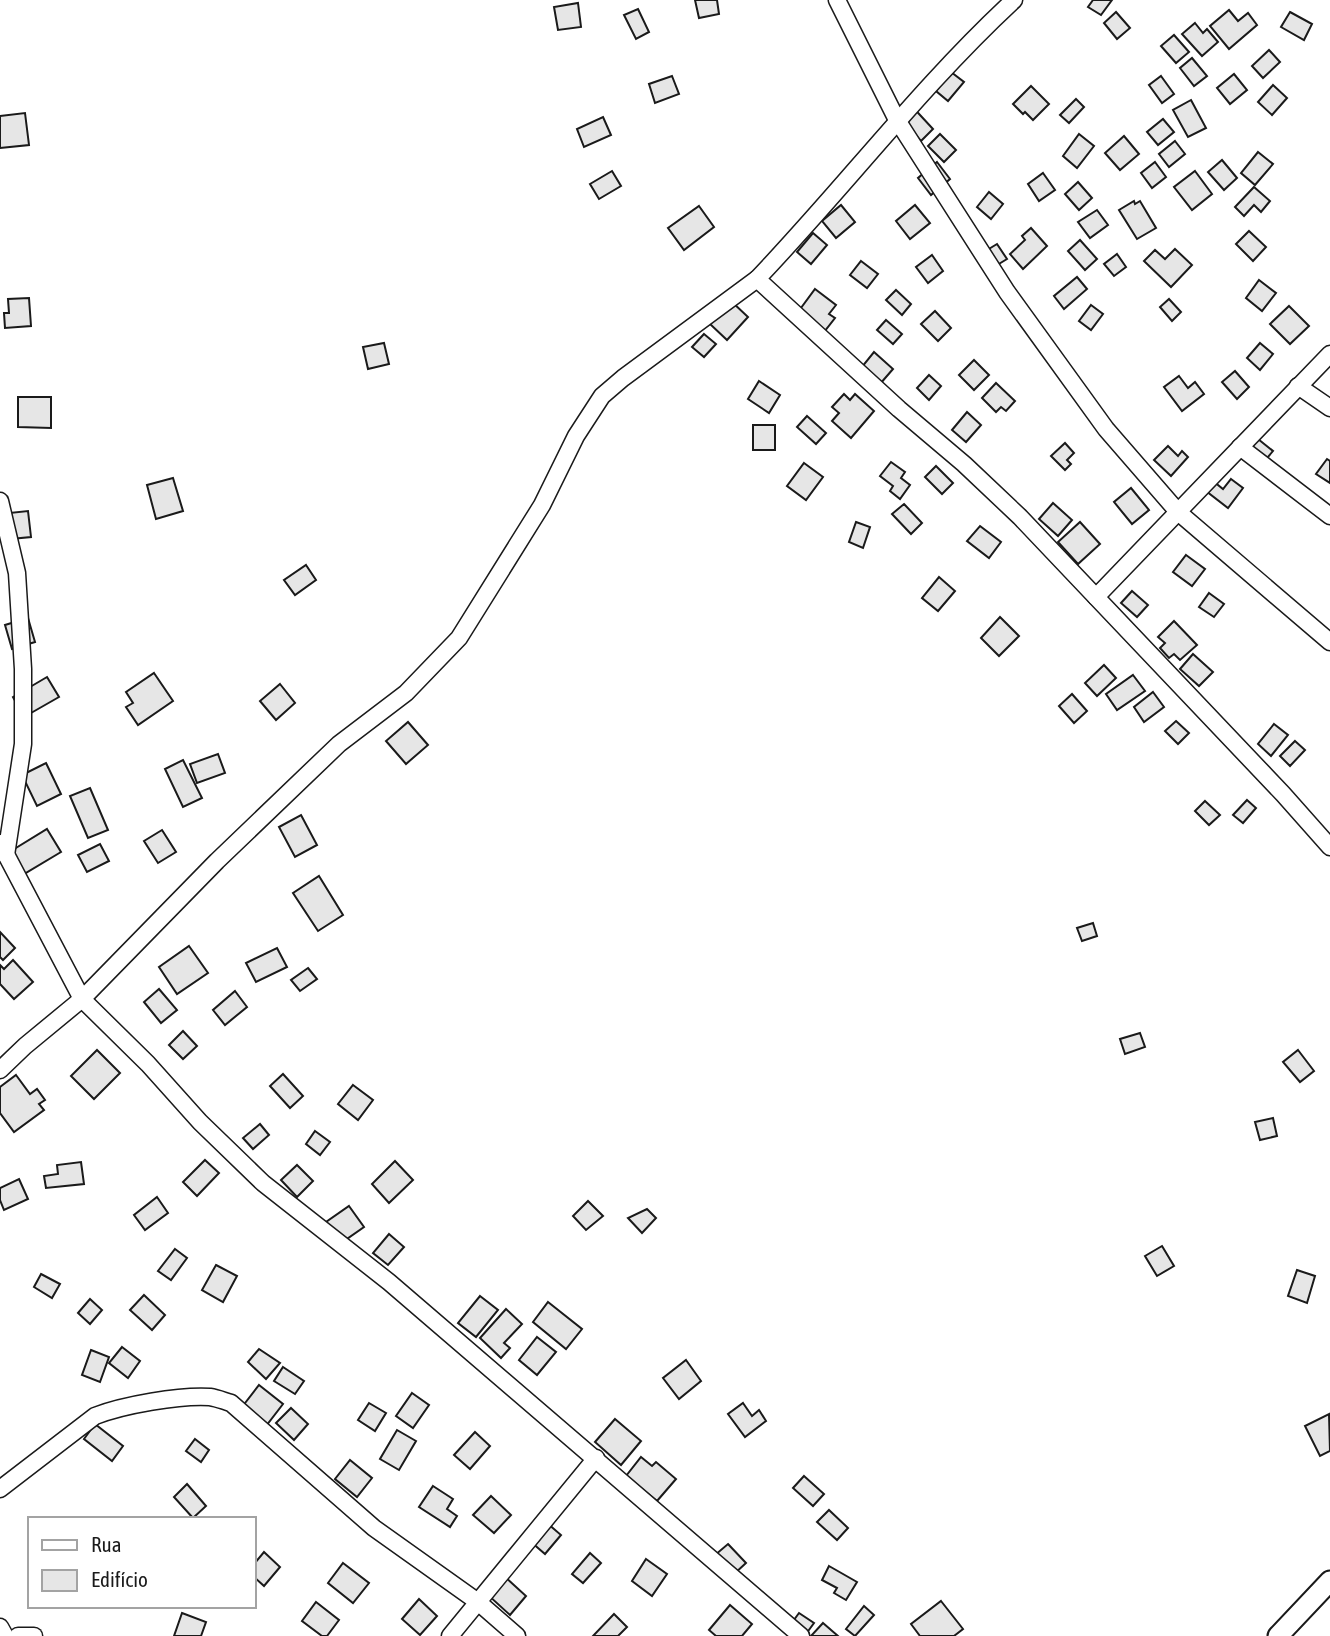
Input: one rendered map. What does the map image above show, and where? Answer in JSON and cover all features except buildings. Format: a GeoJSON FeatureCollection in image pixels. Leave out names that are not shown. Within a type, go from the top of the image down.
{"type":"FeatureCollection","features":[{"type":"Feature","properties":{"kind":"street"},"geometry":{"type":"LineString","coordinates":[[837,0],[897,120],[1014,303],[1106,429],[1178,512],[1330,642]]}},
{"type":"Feature","properties":{"kind":"street"},"geometry":{"type":"LineString","coordinates":[[0,1070],[82,999],[294,786],[339,744],[406,693],[459,638],[542,505],[576,436],[601,397],[757,279],[812,222],[897,120],[1014,0]]}},
{"type":"Feature","properties":{"kind":"street"},"geometry":{"type":"LineString","coordinates":[[757,279],[1020,517],[1330,847]]}},
{"type":"Feature","properties":{"kind":"street"},"geometry":{"type":"LineString","coordinates":[[1096,597],[1330,354]]}},
{"type":"Feature","properties":{"kind":"street"},"geometry":{"type":"LineString","coordinates":[[1298,386],[1330,408]]}},
{"type":"Feature","properties":{"kind":"street"},"geometry":{"type":"LineString","coordinates":[[1240,447],[1330,516]]}},
{"type":"Feature","properties":{"kind":"street"},"geometry":{"type":"LineString","coordinates":[[0,501],[17,573],[23,669],[23,744],[3,849],[82,999],[148,1064],[200,1122],[263,1183],[389,1282],[801,1636]]}},
{"type":"Feature","properties":{"kind":"street"},"geometry":{"type":"LineString","coordinates":[[0,1489],[95,1416],[113,1409],[212,1397],[231,1403],[374,1528],[478,1602],[517,1636]]}},
{"type":"Feature","properties":{"kind":"street"},"geometry":{"type":"LineString","coordinates":[[450,1636],[596,1458]]}},
{"type":"Feature","properties":{"kind":"street"},"geometry":{"type":"LineString","coordinates":[[1278,1636],[1330,1581]]}},
{"type":"Feature","properties":{"kind":"street"},"geometry":{"type":"LineString","coordinates":[[0,1627],[5,1636]]}},
{"type":"Feature","properties":{"kind":"street"},"geometry":{"type":"LineString","coordinates":[[18,1636],[34,1636]]}}]}
